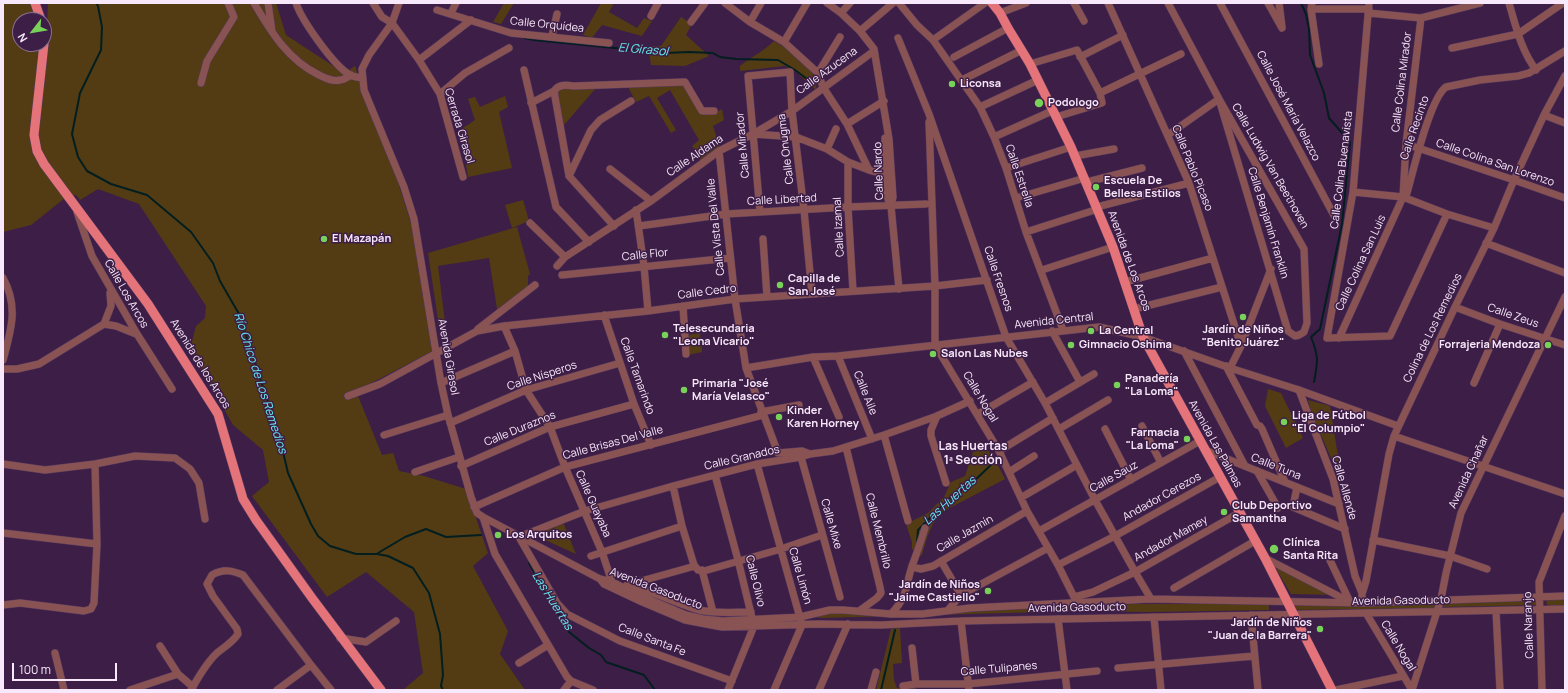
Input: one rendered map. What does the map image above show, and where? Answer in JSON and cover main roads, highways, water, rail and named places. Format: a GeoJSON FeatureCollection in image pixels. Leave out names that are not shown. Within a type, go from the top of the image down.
{"type":"FeatureCollection","features":[{"type":"Feature","properties":{"kind":"main road","name":"Avenida de Los Arcos"},"geometry":{"type":"LineString","coordinates":[[992,3],[1000,13],[1030,64],[1086,180],[1113,246],[1143,337]]}},
{"type":"Feature","properties":{"kind":"main road","name":"Avenida de los Arcos"},"geometry":{"type":"LineString","coordinates":[[43,52],[34,135],[37,151],[44,164],[148,304],[218,414],[243,498],[340,638],[381,690]]}},
{"type":"Feature","properties":{"kind":"main road","name":"Avenida Las Palmas"},"geometry":{"type":"LineString","coordinates":[[1143,337],[1265,558],[1332,690]]}},
{"type":"Feature","properties":{"kind":"waterway","name":"Río Chico de Los Remedios"},"geometry":{"type":"LineString","coordinates":[[96,3],[98,6],[102,27],[101,50],[80,93],[72,134],[78,157],[87,171],[111,184],[147,195],[191,232],[213,263],[220,281],[239,314],[280,439],[288,473],[311,524],[318,536],[330,546],[356,554],[377,554],[388,556],[413,568],[429,593],[440,634],[443,675],[441,686],[443,690]]}},
{"type":"Feature","properties":{"kind":"waterway"},"geometry":{"type":"LineString","coordinates":[[1301,3],[1306,14],[1309,29],[1310,55],[1324,93],[1329,118],[1350,142],[1342,224],[1320,329],[1311,337],[1317,359],[1314,382]]}},
{"type":"Feature","properties":{"kind":"waterway","name":"El Girasol"},"geometry":{"type":"LineString","coordinates":[[524,38],[665,53],[713,53],[720,57],[736,59],[778,60],[811,82]]}},
{"type":"Feature","properties":{"kind":"waterway","name":"Las Huertas"},"geometry":{"type":"LineString","coordinates":[[917,543],[918,530],[950,498],[971,484],[995,461]]}},
{"type":"Feature","properties":{"kind":"waterway","name":"Las Huertas"},"geometry":{"type":"LineString","coordinates":[[378,553],[405,537],[426,529],[446,537],[481,535]]}},
{"type":"Feature","properties":{"kind":"waterway","name":"Las Huertas"},"geometry":{"type":"LineString","coordinates":[[529,563],[569,632],[589,648],[601,655],[606,662],[644,675],[655,690]]}},
{"type":"Feature","properties":{"kind":"waterway","name":"Las Huertas"},"geometry":{"type":"LineString","coordinates":[[881,690],[895,630]]}},
{"type":"Feature","properties":{"kind":"place","name":"Liconsa"},"geometry":{"type":"Point","coordinates":[952,84]}},
{"type":"Feature","properties":{"kind":"place","name":"Podologo"},"geometry":{"type":"Point","coordinates":[1039,103]}},
{"type":"Feature","properties":{"kind":"place","name":"Escuela De Bellesa Estilos"},"geometry":{"type":"Point","coordinates":[1096,187]}},
{"type":"Feature","properties":{"kind":"place","name":"El Mazapán"},"geometry":{"type":"Point","coordinates":[324,239]}},
{"type":"Feature","properties":{"kind":"place","name":"Capilla de San José"},"geometry":{"type":"Point","coordinates":[780,285]}},
{"type":"Feature","properties":{"kind":"place","name":"Jardín de Niños \"Benito Juárez\""},"geometry":{"type":"Point","coordinates":[1243,317]}},
{"type":"Feature","properties":{"kind":"place","name":"La Central"},"geometry":{"type":"Point","coordinates":[1091,331]}},
{"type":"Feature","properties":{"kind":"place","name":"Telesecundaria \"Leona Vicario\""},"geometry":{"type":"Point","coordinates":[665,335]}},
{"type":"Feature","properties":{"kind":"place","name":"Gimnacio Oshima"},"geometry":{"type":"Point","coordinates":[1071,345]}},
{"type":"Feature","properties":{"kind":"place","name":"Forrajeria Mendoza"},"geometry":{"type":"Point","coordinates":[1548,345]}},
{"type":"Feature","properties":{"kind":"place","name":"Salon Las Nubes"},"geometry":{"type":"Point","coordinates":[933,354]}},
{"type":"Feature","properties":{"kind":"place","name":"Panadería \"La Loma\""},"geometry":{"type":"Point","coordinates":[1117,385]}},
{"type":"Feature","properties":{"kind":"place","name":"Primaria \"José María Velasco\""},"geometry":{"type":"Point","coordinates":[684,390]}},
{"type":"Feature","properties":{"kind":"place","name":"Kinder Karen Horney"},"geometry":{"type":"Point","coordinates":[779,417]}},
{"type":"Feature","properties":{"kind":"place","name":"Liga de Fútbol \"El Columpio\""},"geometry":{"type":"Point","coordinates":[1284,422]}},
{"type":"Feature","properties":{"kind":"place","name":"Farmacia \"La Loma\""},"geometry":{"type":"Point","coordinates":[1187,439]}},
{"type":"Feature","properties":{"kind":"place","name":"Club Deportivo Samantha"},"geometry":{"type":"Point","coordinates":[1224,512]}},
{"type":"Feature","properties":{"kind":"place","name":"Los Arquitos"},"geometry":{"type":"Point","coordinates":[498,535]}},
{"type":"Feature","properties":{"kind":"place","name":"Clínica Santa Rita"},"geometry":{"type":"Point","coordinates":[1274,549]}},
{"type":"Feature","properties":{"kind":"place","name":"Jardín de Niños \"Jaime Castiello\""},"geometry":{"type":"Point","coordinates":[988,591]}},
{"type":"Feature","properties":{"kind":"place","name":"Jardín de Niños \"Juan de la Barrera\""},"geometry":{"type":"Point","coordinates":[1320,629]}},
{"type":"Feature","properties":{"kind":"district","name":"Las Huertas 1ª Sección"},"geometry":{"type":"Point","coordinates":[973,454]}}]}
